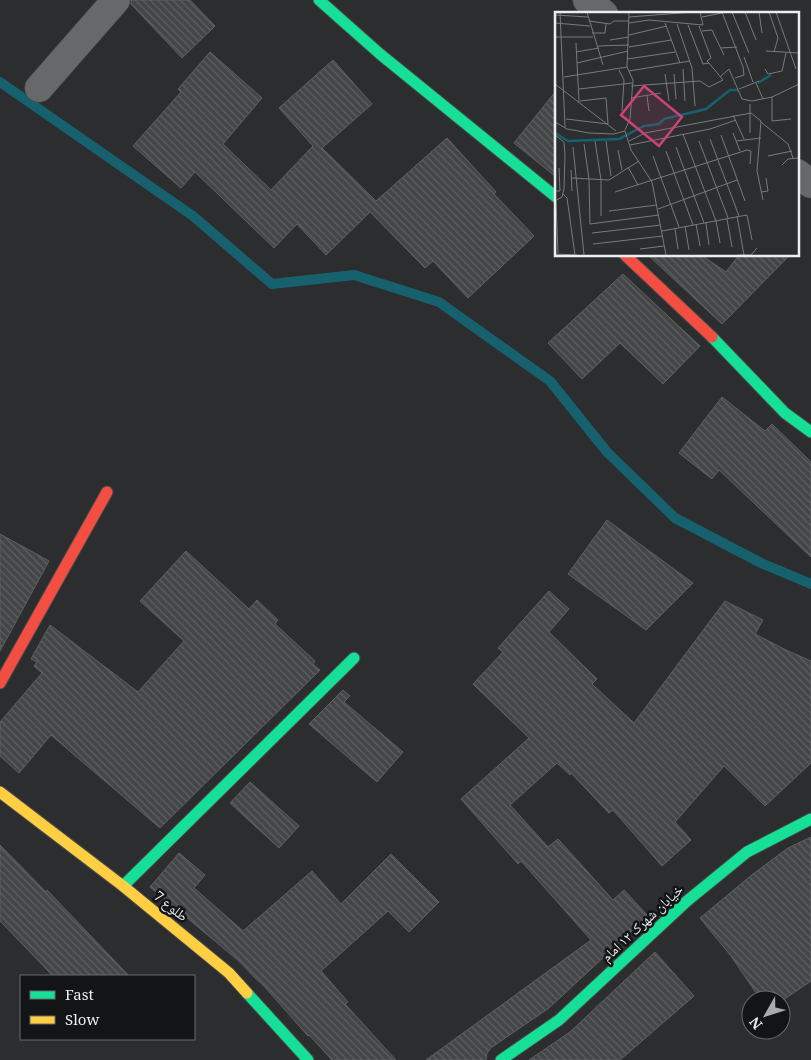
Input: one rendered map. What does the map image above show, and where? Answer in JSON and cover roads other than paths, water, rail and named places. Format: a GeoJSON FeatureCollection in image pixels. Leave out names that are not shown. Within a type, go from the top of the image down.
{"type":"FeatureCollection","features":[{"type":"Feature","properties":{"kind":"street"},"geometry":{"type":"LineString","coordinates":[[39,88],[116,0]]}},
{"type":"Feature","properties":{"kind":"street"},"geometry":{"type":"LineString","coordinates":[[319,0],[380,54],[555,196]]}},
{"type":"Feature","properties":{"kind":"street"},"geometry":{"type":"LineString","coordinates":[[587,0],[602,12]]}},
{"type":"Feature","properties":{"kind":"street"},"geometry":{"type":"LineString","coordinates":[[798,173],[811,184]]}},
{"type":"Feature","properties":{"kind":"street"},"geometry":{"type":"LineString","coordinates":[[626,256],[720,344],[785,413],[811,432]]}},
{"type":"Feature","properties":{"kind":"street"},"geometry":{"type":"LineString","coordinates":[[0,683],[107,492]]}},
{"type":"Feature","properties":{"kind":"street"},"geometry":{"type":"LineString","coordinates":[[123,886],[354,658]]}},
{"type":"Feature","properties":{"kind":"street","name":"طلوع 7"},"geometry":{"type":"LineString","coordinates":[[0,792],[123,886],[229,973],[308,1060]]}},
{"type":"Feature","properties":{"kind":"street","name":"خیابان شهرک ۱۲ امام"},"geometry":{"type":"LineString","coordinates":[[501,1060],[559,1020],[687,901],[747,852],[811,819]]}},
{"type":"Feature","properties":{"kind":"waterway"},"geometry":{"type":"LineString","coordinates":[[0,82],[193,216],[272,284],[354,275],[439,302],[550,381],[607,452],[675,518],[761,563],[811,584]]}}]}
